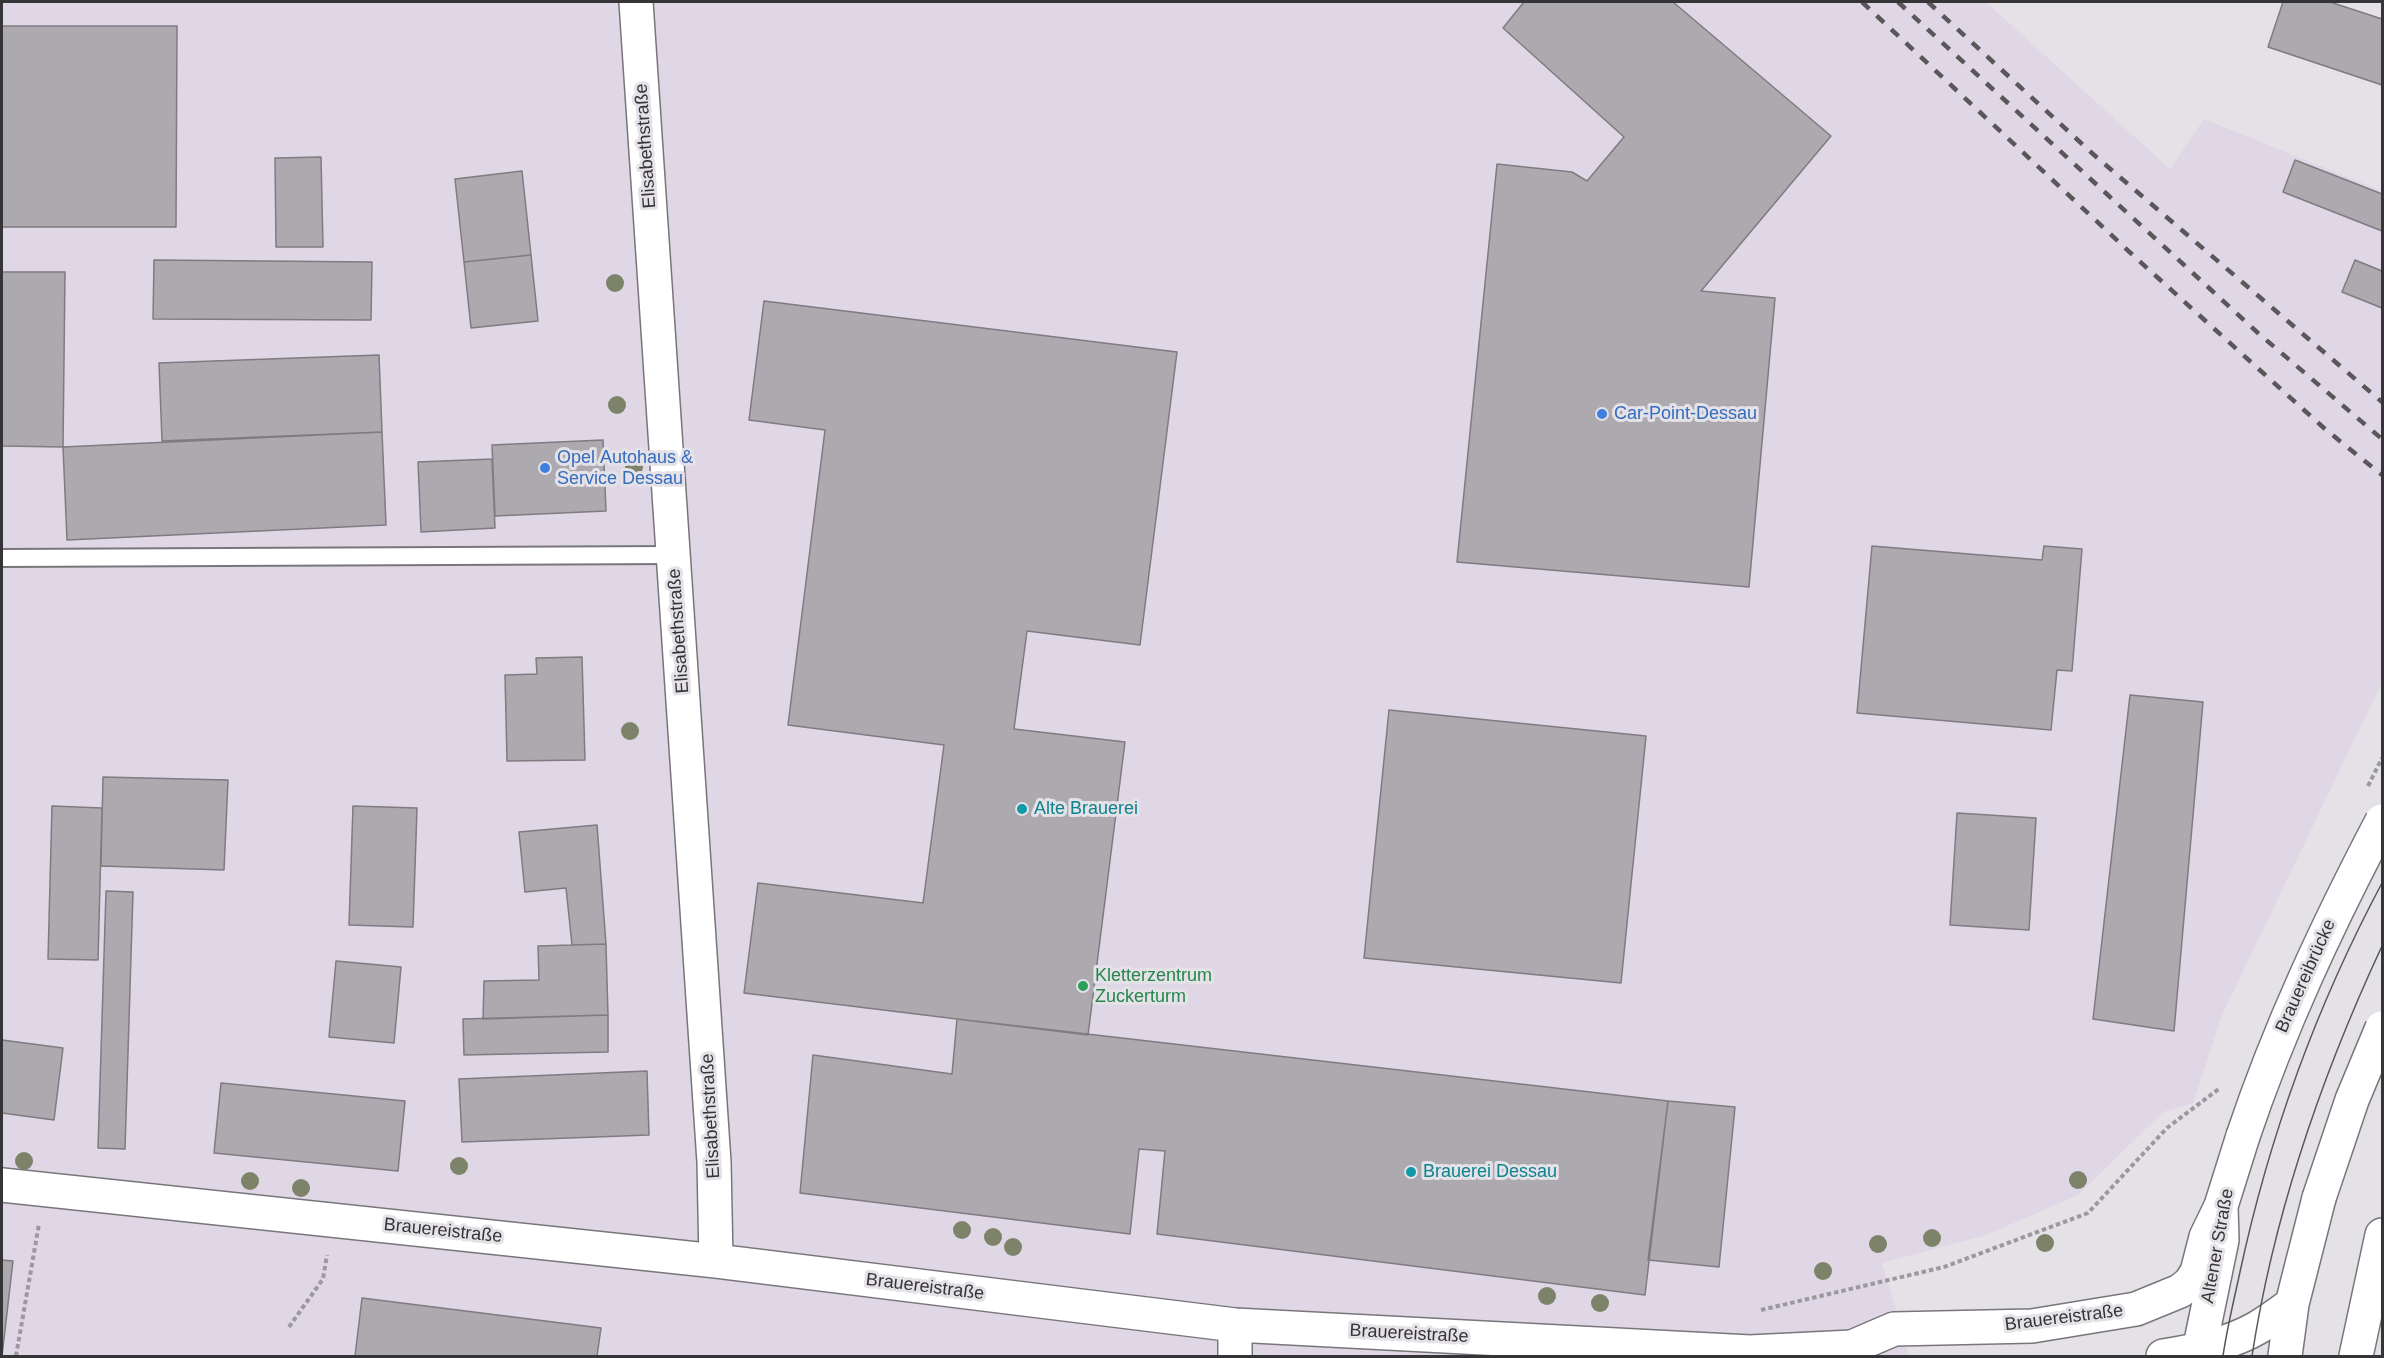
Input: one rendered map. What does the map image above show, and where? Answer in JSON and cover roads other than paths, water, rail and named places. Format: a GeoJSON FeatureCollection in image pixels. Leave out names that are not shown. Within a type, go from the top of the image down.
{"type":"FeatureCollection","features":[{"type":"Feature","properties":{"kind":"street","name":"Elisabethstraße"},"geometry":{"type":"LineString","coordinates":[[636,2],[714,1162],[716,1261]]}},
{"type":"Feature","properties":{"kind":"street","name":"Brauereibrücke"},"geometry":{"type":"LineString","coordinates":[[2243,1136],[2262,1080],[2299,988],[2344,893],[2382,821]]}},
{"type":"Feature","properties":{"kind":"street"},"geometry":{"type":"LineString","coordinates":[[2285,1356],[2292,1304],[2319,1198],[2352,1100],[2382,1028]]}},
{"type":"Feature","properties":{"kind":"street","name":"Altener Straße"},"geometry":{"type":"LineString","coordinates":[[2199,1353],[2222,1240],[2221,1206],[2243,1136]]}},
{"type":"Feature","properties":{"kind":"street","name":"Brauereistraße"},"geometry":{"type":"LineString","coordinates":[[2,1185],[716,1261],[1235,1341],[1750,1352],[1862,1352],[1894,1329],[2032,1326],[2136,1309],[2180,1291],[2190,1283],[2197,1272],[2206,1237],[2221,1206]]}},
{"type":"Feature","properties":{"kind":"street"},"geometry":{"type":"LineString","coordinates":[[2355,1356],[2382,1235]]}},
{"type":"Feature","properties":{"kind":"street"},"geometry":{"type":"LineString","coordinates":[[2163,1356],[2199,1353],[2257,1328],[2292,1304]]}},
{"type":"Feature","properties":{"kind":"lane"},"geometry":{"type":"LineString","coordinates":[[2,558],[674,555]]}},
{"type":"Feature","properties":{"kind":"tram line"},"geometry":{"type":"LineString","coordinates":[[2223,1356],[2252,1222],[2281,1122],[2336,976],[2382,883]]}},
{"type":"Feature","properties":{"kind":"tram line"},"geometry":{"type":"LineString","coordinates":[[2252,1356],[2273,1250],[2302,1146],[2339,1045],[2382,946]]}},
{"type":"Feature","properties":{"kind":"railway"},"geometry":{"type":"LineString","coordinates":[[1862,2],[2136,258],[2325,429],[2382,475]]}},
{"type":"Feature","properties":{"kind":"railway"},"geometry":{"type":"LineString","coordinates":[[1898,2],[2258,333],[2382,439]]}},
{"type":"Feature","properties":{"kind":"railway"},"geometry":{"type":"LineString","coordinates":[[1928,2],[2093,154],[2382,402]]}},
{"type":"Feature","properties":{"kind":"place","name":"Car-Point-Dessau"},"geometry":{"type":"Point","coordinates":[1602,414]}},
{"type":"Feature","properties":{"kind":"place","name":"Opel Autohaus & Service Dessau"},"geometry":{"type":"Point","coordinates":[545,468]}},
{"type":"Feature","properties":{"kind":"place","name":"Alte Brauerei"},"geometry":{"type":"Point","coordinates":[1022,809]}},
{"type":"Feature","properties":{"kind":"place","name":"Kletterzentrum Zuckerturm"},"geometry":{"type":"Point","coordinates":[1083,986]}},
{"type":"Feature","properties":{"kind":"place","name":"Brauerei Dessau"},"geometry":{"type":"Point","coordinates":[1411,1172]}}]}
